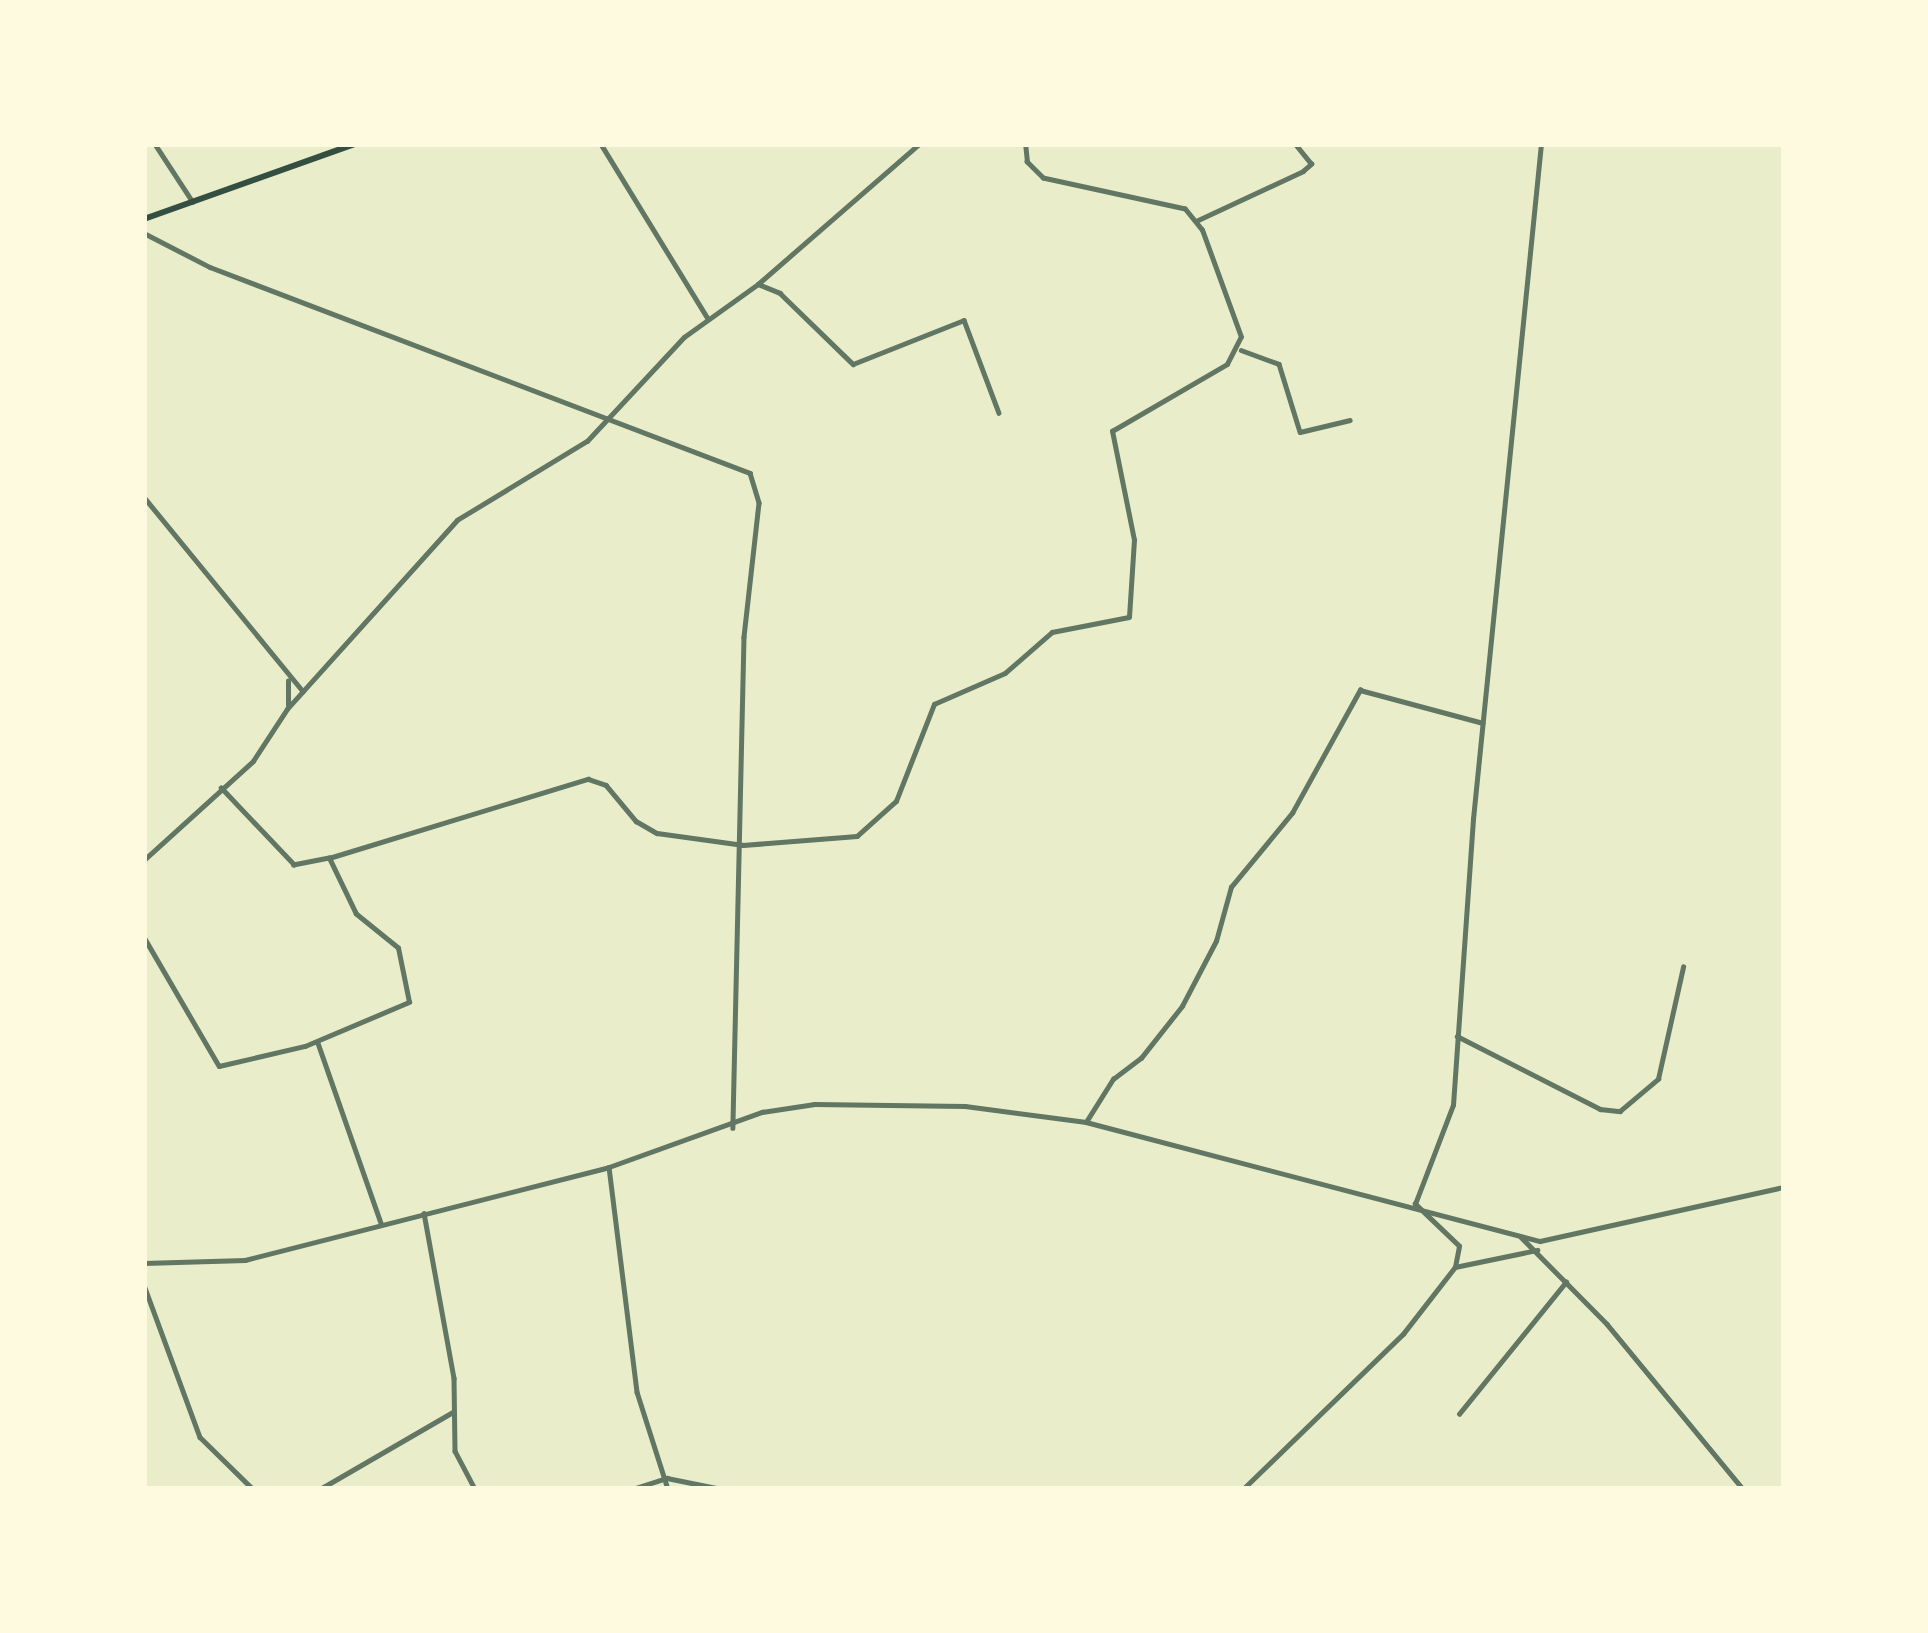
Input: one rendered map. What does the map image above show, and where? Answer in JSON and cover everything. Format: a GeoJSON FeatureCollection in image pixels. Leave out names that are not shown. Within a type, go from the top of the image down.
{"type":"FeatureCollection","features":[{"type":"Feature","properties":{"kind":"highway"},"geometry":{"type":"LineString","coordinates":[[144,219],[356,144]]}},
{"type":"Feature","properties":{"kind":"street"},"geometry":{"type":"LineString","coordinates":[[154,144],[193,202]]}},
{"type":"Feature","properties":{"kind":"street"},"geometry":{"type":"LineString","coordinates":[[601,144],[707,317]]}},
{"type":"Feature","properties":{"kind":"street"},"geometry":{"type":"LineString","coordinates":[[144,860],[264,748],[287,709],[457,520],[604,423],[707,317],[758,284],[919,144]]}},
{"type":"Feature","properties":{"kind":"street"},"geometry":{"type":"LineString","coordinates":[[1025,144],[1027,162],[1043,178],[1175,205],[1196,221],[1241,350]]}},
{"type":"Feature","properties":{"kind":"street"},"geometry":{"type":"LineString","coordinates":[[1196,221],[1304,171],[1311,164],[1295,144]]}},
{"type":"Feature","properties":{"kind":"street"},"geometry":{"type":"LineString","coordinates":[[1415,1204],[1449,1129],[1483,723],[1541,144]]}},
{"type":"Feature","properties":{"kind":"street"},"geometry":{"type":"LineString","coordinates":[[144,232],[172,251],[604,423],[733,463],[755,483],[743,637],[734,1128]]}},
{"type":"Feature","properties":{"kind":"street"},"geometry":{"type":"LineString","coordinates":[[758,284],[780,293],[854,364],[964,320],[999,413]]}},
{"type":"Feature","properties":{"kind":"street"},"geometry":{"type":"LineString","coordinates":[[1241,350],[1279,364],[1300,432],[1350,420]]}},
{"type":"Feature","properties":{"kind":"street"},"geometry":{"type":"LineString","coordinates":[[221,788],[294,866],[588,779],[606,784],[646,829],[742,845],[869,831],[914,769],[934,704],[1005,673],[1052,632],[1130,617],[1134,540],[1112,430],[1241,350]]}},
{"type":"Feature","properties":{"kind":"street"},"geometry":{"type":"LineString","coordinates":[[144,497],[288,681],[303,691]]}},
{"type":"Feature","properties":{"kind":"street"},"geometry":{"type":"LineString","coordinates":[[287,709],[288,681]]}},
{"type":"Feature","properties":{"kind":"street"},"geometry":{"type":"LineString","coordinates":[[1086,1122],[1113,1079],[1148,1052],[1182,1006],[1216,940],[1231,886],[1292,813],[1360,690],[1483,723]]}},
{"type":"Feature","properties":{"kind":"street"},"geometry":{"type":"LineString","coordinates":[[144,937],[219,1066],[315,1042],[398,1013],[410,999],[398,948],[356,914],[329,858]]}},
{"type":"Feature","properties":{"kind":"street"},"geometry":{"type":"LineString","coordinates":[[1457,1035],[1600,1109],[1620,1111],[1658,1079],[1683,967]]}},
{"type":"Feature","properties":{"kind":"street"},"geometry":{"type":"LineString","coordinates":[[315,1042],[382,1223]]}},
{"type":"Feature","properties":{"kind":"street"},"geometry":{"type":"LineString","coordinates":[[144,1263],[245,1260],[609,1167],[734,1128],[762,1112],[868,1102],[1086,1122],[1415,1204],[1521,1237],[1577,1238],[1784,1187]]}},
{"type":"Feature","properties":{"kind":"street"},"geometry":{"type":"LineString","coordinates":[[609,1167],[638,1392],[668,1489]]}},
{"type":"Feature","properties":{"kind":"street"},"geometry":{"type":"LineString","coordinates":[[1243,1489],[1403,1334],[1455,1268],[1459,1246],[1415,1204]]}},
{"type":"Feature","properties":{"kind":"street"},"geometry":{"type":"LineString","coordinates":[[424,1213],[455,1451],[476,1489]]}},
{"type":"Feature","properties":{"kind":"street"},"geometry":{"type":"LineString","coordinates":[[1521,1237],[1566,1282],[1743,1489]]}},
{"type":"Feature","properties":{"kind":"street"},"geometry":{"type":"LineString","coordinates":[[1455,1268],[1537,1250]]}},
{"type":"Feature","properties":{"kind":"street"},"geometry":{"type":"LineString","coordinates":[[1459,1414],[1566,1282]]}},
{"type":"Feature","properties":{"kind":"street"},"geometry":{"type":"LineString","coordinates":[[144,1285],[200,1437],[233,1478],[253,1489]]}},
{"type":"Feature","properties":{"kind":"street"},"geometry":{"type":"LineString","coordinates":[[320,1489],[453,1412]]}},
{"type":"Feature","properties":{"kind":"street"},"geometry":{"type":"LineString","coordinates":[[633,1489],[667,1478],[721,1489]]}}]}
